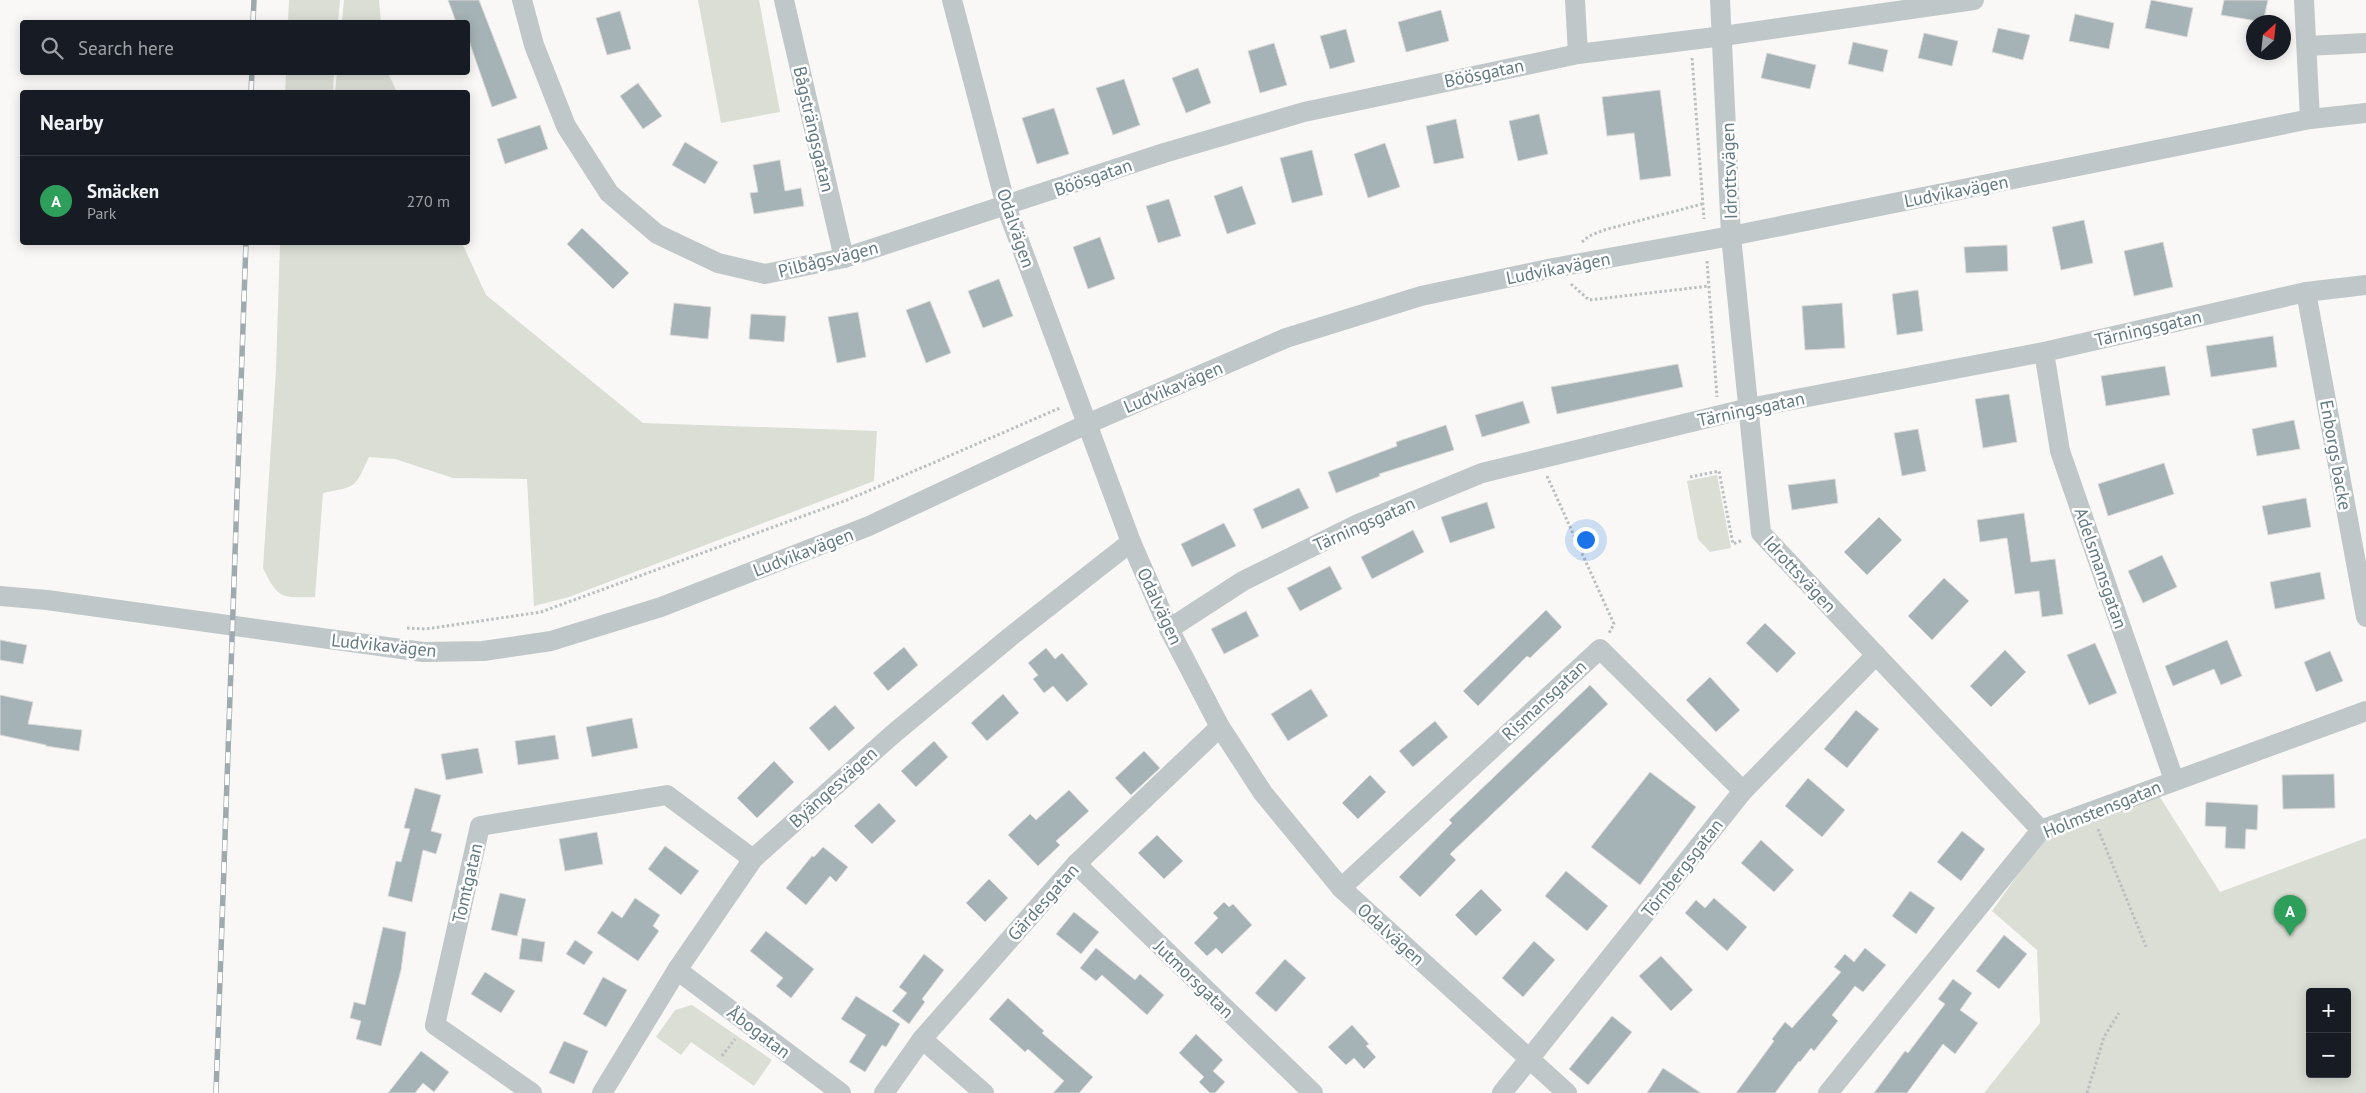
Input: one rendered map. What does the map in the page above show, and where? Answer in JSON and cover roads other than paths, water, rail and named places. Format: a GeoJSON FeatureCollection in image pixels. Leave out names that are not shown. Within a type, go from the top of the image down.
{"type":"FeatureCollection","features":[{"type":"Feature","properties":{"kind":"street","name":"Pilbågsvägen"},"geometry":{"type":"LineString","coordinates":[[522,0],[534,45],[566,126],[609,193],[657,234],[718,263],[765,274],[844,258],[1006,206]]}},
{"type":"Feature","properties":{"kind":"street","name":"Bågsträngsgatan"},"geometry":{"type":"LineString","coordinates":[[784,0],[844,258]]}},
{"type":"Feature","properties":{"kind":"street","name":"Odalvägen"},"geometry":{"type":"LineString","coordinates":[[952,0],[1006,206],[1131,542],[1169,629],[1220,727],[1264,792],[1341,888],[1529,1061],[1567,1093]]}},
{"type":"Feature","properties":{"kind":"street"},"geometry":{"type":"LineString","coordinates":[[1575,0],[1578,54]]}},
{"type":"Feature","properties":{"kind":"street","name":"Idrottsvägen"},"geometry":{"type":"LineString","coordinates":[[1720,0],[1731,236],[1761,533],[2041,830]]}},
{"type":"Feature","properties":{"kind":"street","name":"Böösgatan"},"geometry":{"type":"LineString","coordinates":[[1006,206],[1164,153],[1304,112],[1578,54],[1723,36],[1883,7],[1974,0]]}},
{"type":"Feature","properties":{"kind":"street"},"geometry":{"type":"LineString","coordinates":[[2304,0],[2310,119]]}},
{"type":"Feature","properties":{"kind":"street"},"geometry":{"type":"LineString","coordinates":[[2307,46],[2366,43]]}},
{"type":"Feature","properties":{"kind":"street","name":"Ludvikavägen"},"geometry":{"type":"LineString","coordinates":[[0,596],[47,600],[423,652],[483,651],[551,641],[661,607],[869,526],[1087,424],[1286,338],[1421,296],[1553,268],[1731,236],[2310,119],[2366,112]]}},
{"type":"Feature","properties":{"kind":"street","name":"Tärningsgatan"},"geometry":{"type":"LineString","coordinates":[[1169,629],[1243,581],[1358,524],[1482,474],[1749,408],[2044,352],[2306,292],[2366,285]]}},
{"type":"Feature","properties":{"kind":"street","name":"Enborgs backe"},"geometry":{"type":"LineString","coordinates":[[2306,292],[2366,617]]}},
{"type":"Feature","properties":{"kind":"street","name":"Adelsmansgatan"},"geometry":{"type":"LineString","coordinates":[[2044,352],[2060,451],[2174,780]]}},
{"type":"Feature","properties":{"kind":"street","name":"Byängesvägen"},"geometry":{"type":"LineString","coordinates":[[602,1093],[677,970],[753,859],[892,735],[1010,637],[1131,542]]}},
{"type":"Feature","properties":{"kind":"street","name":"Rismansgatan"},"geometry":{"type":"LineString","coordinates":[[1341,888],[1600,649],[1743,791]]}},
{"type":"Feature","properties":{"kind":"street","name":"Törnbergsgatan"},"geometry":{"type":"LineString","coordinates":[[1502,1093],[1743,791],[1876,655]]}},
{"type":"Feature","properties":{"kind":"street","name":"Holmstensgatan"},"geometry":{"type":"LineString","coordinates":[[1828,1093],[2041,830],[2090,810],[2366,711]]}},
{"type":"Feature","properties":{"kind":"street","name":"Gärdesgatan"},"geometry":{"type":"LineString","coordinates":[[884,1093],[922,1039],[1076,864],[1220,727]]}},
{"type":"Feature","properties":{"kind":"street","name":"Tomtgatan"},"geometry":{"type":"LineString","coordinates":[[532,1093],[434,1025],[480,826],[667,795],[753,859]]}},
{"type":"Feature","properties":{"kind":"street","name":"Jutmorsgatan"},"geometry":{"type":"LineString","coordinates":[[1076,864],[1313,1093]]}},
{"type":"Feature","properties":{"kind":"street","name":"Åbogatan"},"geometry":{"type":"LineString","coordinates":[[677,970],[840,1093]]}},
{"type":"Feature","properties":{"kind":"street"},"geometry":{"type":"LineString","coordinates":[[922,1039],[984,1093]]}},
{"type":"Feature","properties":{"kind":"railway"},"geometry":{"type":"LineString","coordinates":[[253,20],[254,0]]}},
{"type":"Feature","properties":{"kind":"railway"},"geometry":{"type":"LineString","coordinates":[[251,90],[252,75]]}},
{"type":"Feature","properties":{"kind":"railway"},"geometry":{"type":"LineString","coordinates":[[216,1093],[246,245]]}},
{"type":"Feature","properties":{"kind":"place","name":"Smäcken"},"geometry":{"type":"Point","coordinates":[2290,936]}}]}
